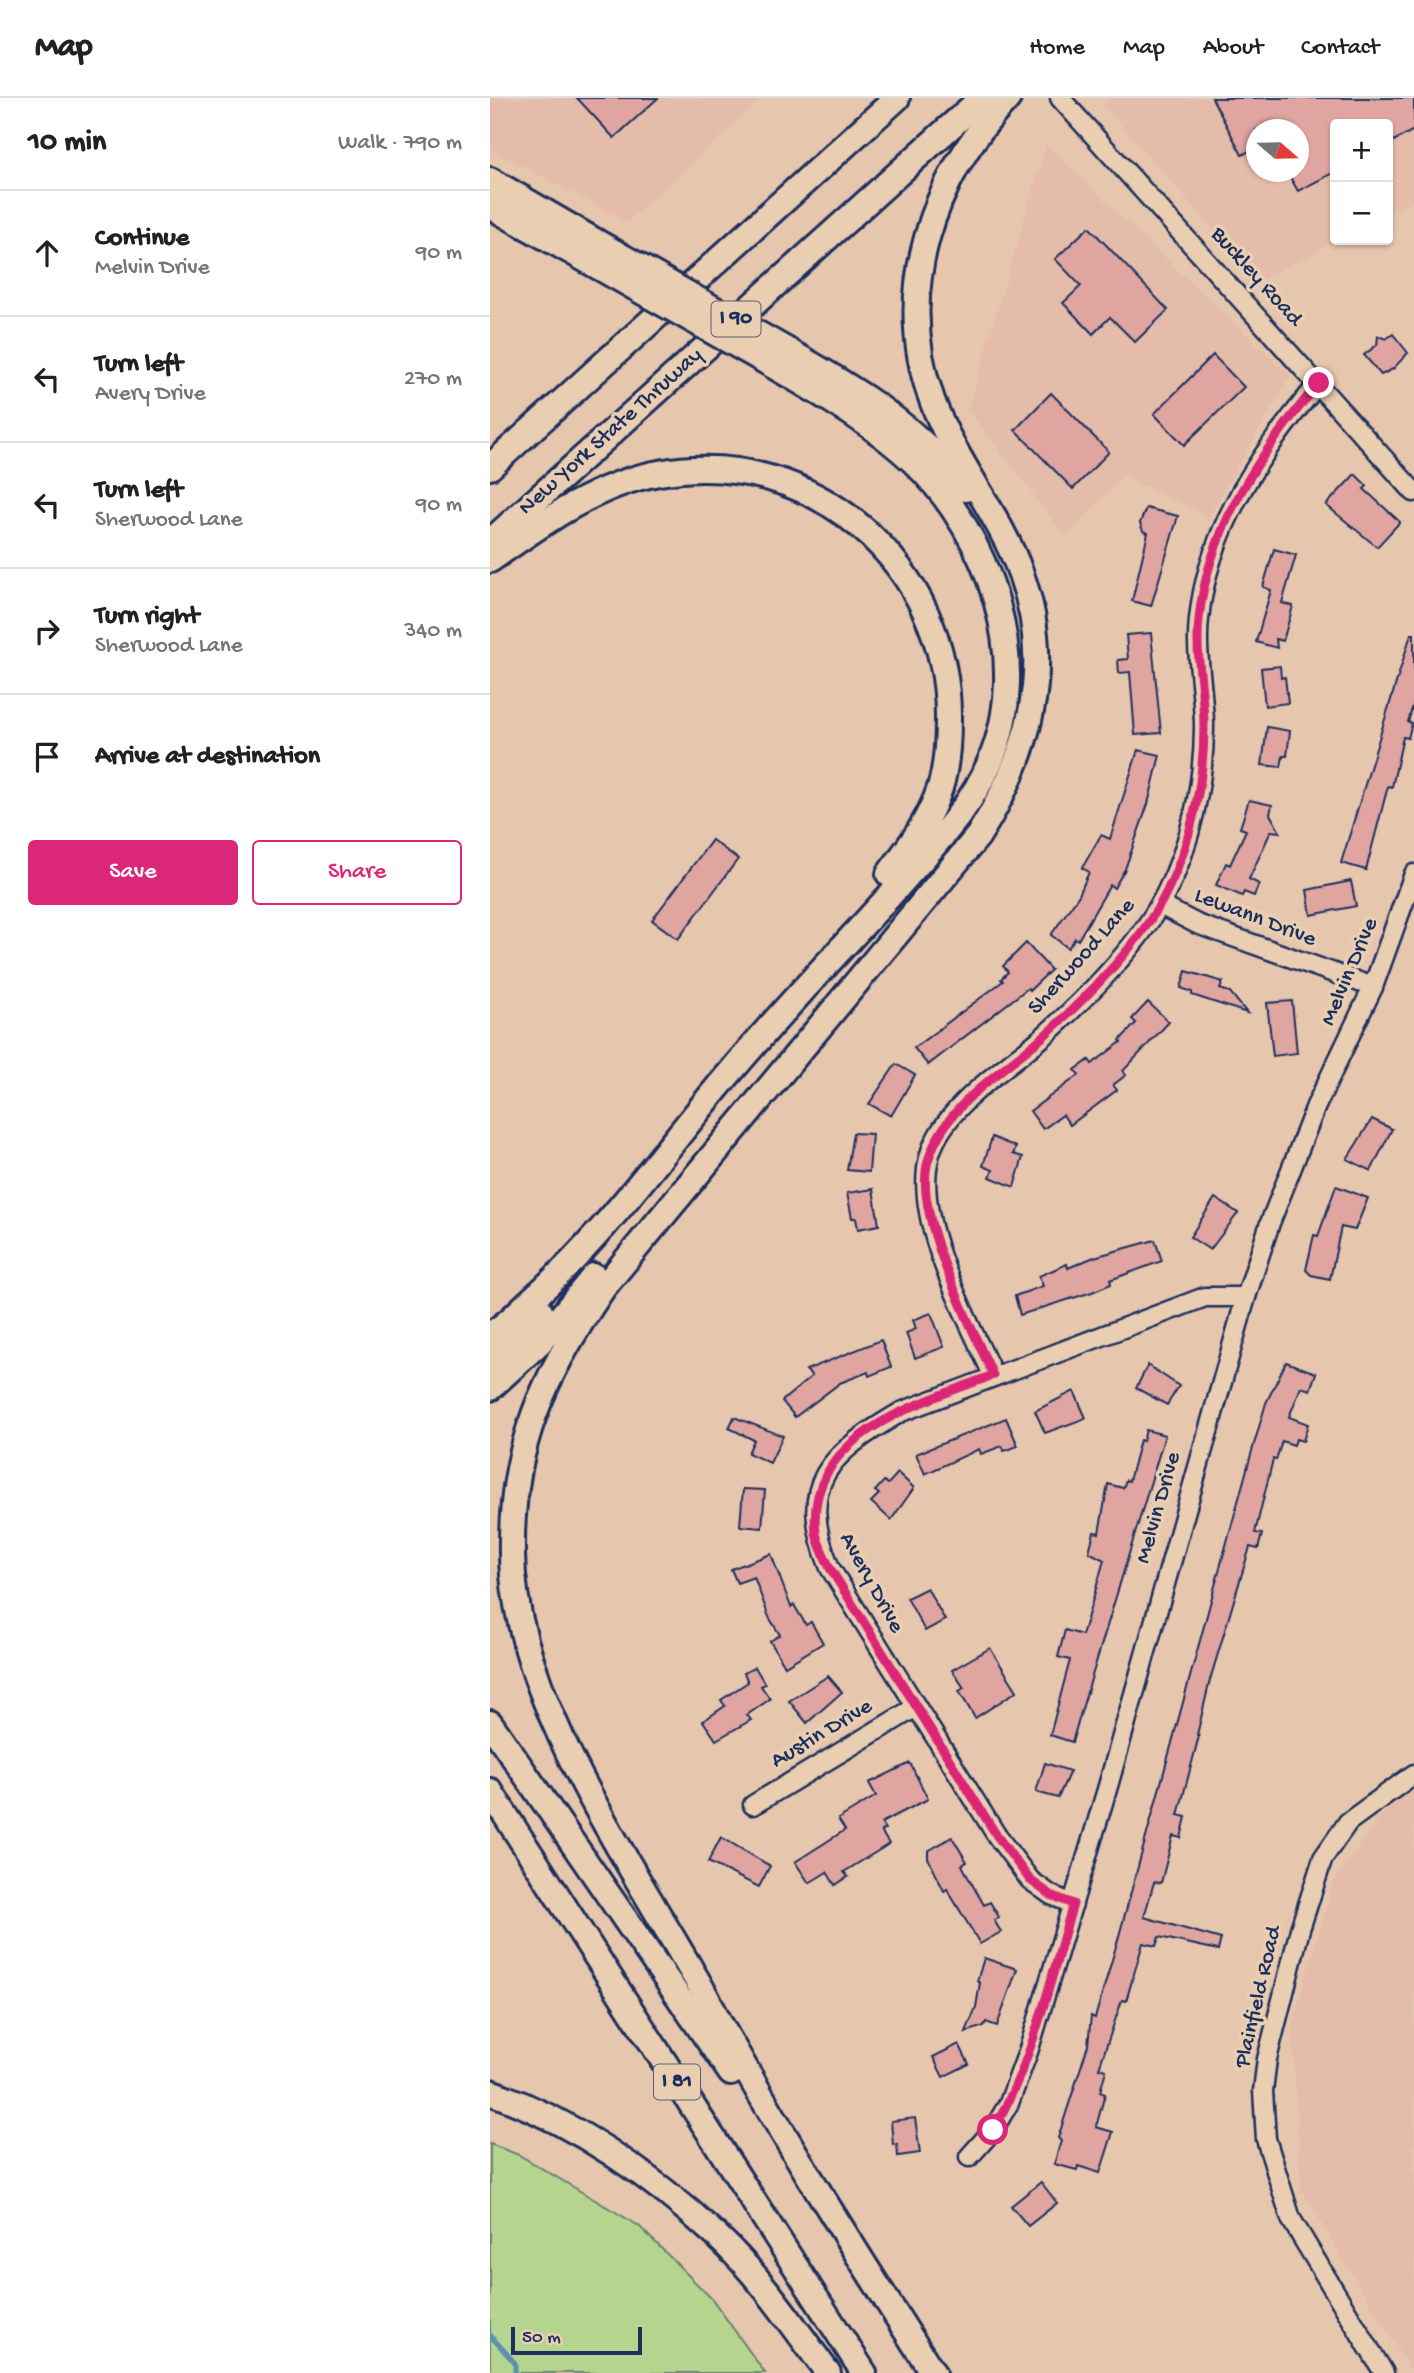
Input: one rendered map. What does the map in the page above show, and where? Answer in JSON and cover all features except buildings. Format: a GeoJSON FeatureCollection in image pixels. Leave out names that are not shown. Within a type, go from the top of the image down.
{"type":"FeatureCollection","features":[{"type":"Feature","properties":{"kind":"highway","name":"I 90"},"geometry":{"type":"LineString","coordinates":[[490,467],[897,98]]}},
{"type":"Feature","properties":{"kind":"highway","name":"New York State Thruway"},"geometry":{"type":"LineString","coordinates":[[490,542],[982,98]]}},
{"type":"Feature","properties":{"kind":"highway"},"geometry":{"type":"LineString","coordinates":[[870,2275],[732,2045],[583,1779],[538,1685],[519,1619],[512,1555],[515,1490],[526,1431],[568,1340],[603,1288],[978,836],[1004,796],[1028,730],[1034,706],[1037,666],[1031,618],[1021,575],[932,400],[920,347],[916,295],[923,245],[946,181],[985,122],[1008,98]]}},
{"type":"Feature","properties":{"kind":"highway"},"geometry":{"type":"LineString","coordinates":[[490,180],[602,257],[784,360],[873,401],[911,430],[952,472],[1004,539]]}},
{"type":"Feature","properties":{"kind":"highway"},"geometry":{"type":"LineString","coordinates":[[490,206],[602,257]]}},
{"type":"Feature","properties":{"kind":"highway"},"geometry":{"type":"LineString","coordinates":[[490,1334],[562,1273],[730,1072],[948,829],[970,799],[990,763],[1002,724],[1007,673],[1001,619],[988,576],[970,536],[945,498],[916,464],[885,436],[784,360]]}},
{"type":"Feature","properties":{"kind":"highway"},"geometry":{"type":"LineString","coordinates":[[490,560],[555,515],[621,483],[659,473],[699,469],[744,471],[793,485],[841,511],[880,542],[904,573],[928,617],[941,651],[948,696],[948,753],[940,789],[919,834],[811,984]]}},
{"type":"Feature","properties":{"kind":"highway"},"geometry":{"type":"LineString","coordinates":[[490,1363],[547,1304],[637,1186]]}},
{"type":"Feature","properties":{"kind":"highway"},"geometry":{"type":"LineString","coordinates":[[490,1388],[540,1342],[604,1264],[668,1212]]}},
{"type":"Feature","properties":{"kind":"highway","name":"I 81"},"geometry":{"type":"LineString","coordinates":[[490,1723],[870,2275],[933,2373]]}},
{"type":"Feature","properties":{"kind":"highway","name":"I 81"},"geometry":{"type":"LineString","coordinates":[[490,1791],[864,2373]]}},
{"type":"Feature","properties":{"kind":"highway"},"geometry":{"type":"LineString","coordinates":[[490,2092],[585,2136],[654,2182],[719,2238],[782,2311],[828,2373]]}},
{"type":"Feature","properties":{"kind":"street","name":"Buckley Road"},"geometry":{"type":"LineString","coordinates":[[1065,103],[1414,492]]}},
{"type":"Feature","properties":{"kind":"street","name":"Sherwood Lane"},"geometry":{"type":"LineString","coordinates":[[993,1375],[938,1243],[926,1192],[926,1170],[931,1150],[945,1124],[979,1090],[1045,1035],[1084,997],[1149,924],[1160,905],[1188,836],[1202,770],[1204,725],[1198,667],[1199,620],[1220,536],[1251,471],[1282,427],[1319,383]]}},
{"type":"Feature","properties":{"kind":"street","name":"Melvin Drive"},"geometry":{"type":"LineString","coordinates":[[969,2157],[993,2130],[1009,2103],[1029,2049],[1246,1297],[1270,1223],[1316,1107],[1373,988],[1414,874]]}},
{"type":"Feature","properties":{"kind":"street","name":"Lewann Drive"},"geometry":{"type":"LineString","coordinates":[[1160,905],[1197,924],[1373,988]]}},
{"type":"Feature","properties":{"kind":"street","name":"Avery Drive"},"geometry":{"type":"LineString","coordinates":[[1073,1904],[1051,1895],[1030,1880],[997,1836],[830,1568],[817,1535],[816,1507],[821,1482],[832,1461],[856,1438],[901,1412],[1205,1297],[1246,1297]]}},
{"type":"Feature","properties":{"kind":"street","name":"Austin Drive"},"geometry":{"type":"LineString","coordinates":[[753,1805],[916,1707]]}},
{"type":"Feature","properties":{"kind":"street","name":"Plainfield Road"},"geometry":{"type":"LineString","coordinates":[[1384,2373],[1291,2219],[1266,2139],[1263,2091],[1266,2059],[1300,1929],[1323,1858],[1348,1822],[1414,1774]]}},
{"type":"Feature","properties":{"kind":"shaded area"},"geometry":{"type":"Polygon","coordinates":[[[490,98],[763,98],[627,222],[490,149],[490,98]]]}},
{"type":"Feature","properties":{"kind":"shaded area"},"geometry":{"type":"Polygon","coordinates":[[[1111,98],[1414,98],[1414,200],[1393,211],[1393,119],[1330,119],[1330,244],[1259,281],[1103,105],[1111,98]]]}},
{"type":"Feature","properties":{"kind":"shaded area"},"geometry":{"type":"Polygon","coordinates":[[[1046,145],[1290,376],[1209,517],[1123,476],[1066,537],[968,410],[1046,145]]]}},
{"type":"Feature","properties":{"kind":"shaded area"},"geometry":{"type":"Polygon","coordinates":[[[1414,1788],[1412,2373],[1301,2189],[1292,2024],[1333,1883],[1387,1806],[1414,1788]]]}},
{"type":"Feature","properties":{"kind":"green space"},"geometry":{"type":"Polygon","coordinates":[[[490,2144],[519,2155],[639,2226],[712,2299],[765,2373],[490,2373],[490,2144]]]}},
{"type":"Feature","properties":{"kind":"waterway"},"geometry":{"type":"LineString","coordinates":[[490,2335],[515,2363],[515,2373]]}},
{"type":"Feature","properties":{"kind":"route"},"geometry":{"type":"LineString","coordinates":[[993,2130],[1009,2103],[1029,2049],[1073,1904],[1051,1895],[1030,1880],[997,1836],[830,1568],[817,1535],[816,1507],[821,1482],[832,1461],[856,1438],[901,1412],[993,1375],[938,1243],[926,1192],[926,1170],[931,1150],[945,1124],[979,1090],[1045,1035],[1084,997],[1149,924],[1168,891],[1188,836],[1202,770],[1204,725],[1198,667],[1199,620],[1203,593],[1220,536],[1251,471],[1282,427],[1319,383]]}}]}
